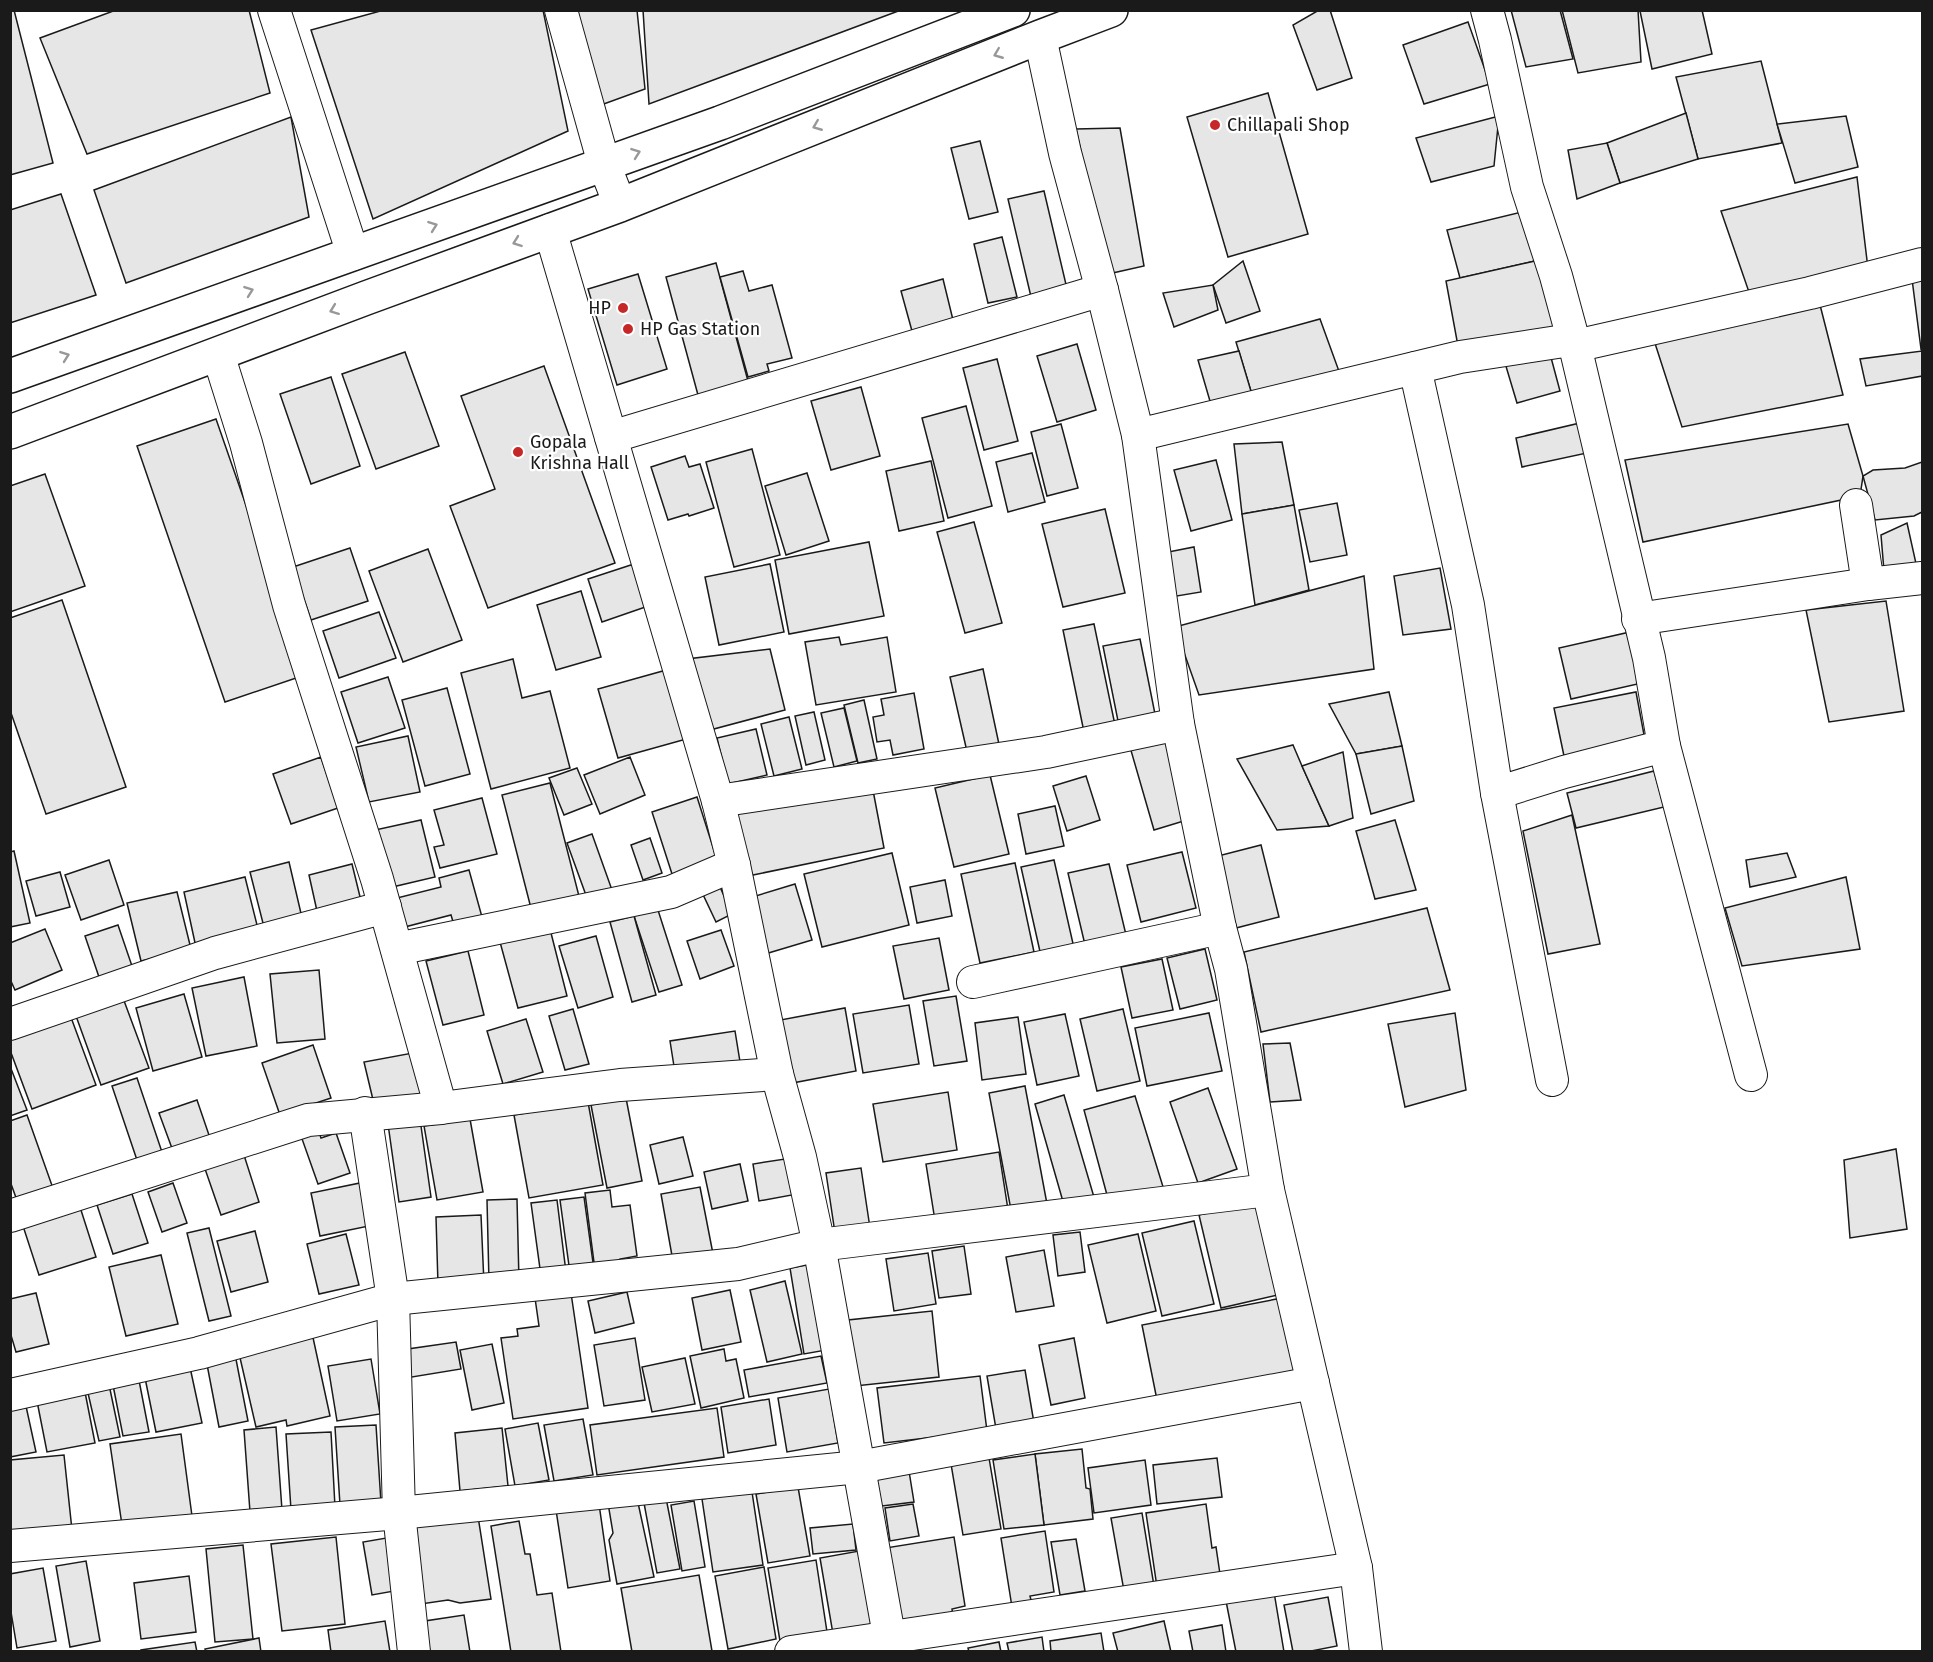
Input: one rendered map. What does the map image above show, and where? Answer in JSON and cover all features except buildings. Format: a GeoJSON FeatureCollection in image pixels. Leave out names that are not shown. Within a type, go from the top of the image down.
{"type":"FeatureCollection","features":[{"type":"Feature","properties":{"kind":"main road"},"geometry":{"type":"LineString","coordinates":[[10,376],[720,123],[1012,10]]}},
{"type":"Feature","properties":{"kind":"main road"},"geometry":{"type":"LineString","coordinates":[[10,432],[620,205],[1111,10]]}},
{"type":"Feature","properties":{"kind":"street"},"geometry":{"type":"LineString","coordinates":[[274,10],[353,254]]}},
{"type":"Feature","properties":{"kind":"street"},"geometry":{"type":"LineString","coordinates":[[561,10],[604,164],[620,205]]}},
{"type":"Feature","properties":{"kind":"street"},"geometry":{"type":"LineString","coordinates":[[1486,10],[1495,40],[1527,187],[1556,276],[1575,346],[1649,658],[1664,746],[1751,1075]]}},
{"type":"Feature","properties":{"kind":"street"},"geometry":{"type":"LineString","coordinates":[[1040,37],[1065,153],[1138,435],[1178,724],[1220,928],[1231,969],[1268,1190],[1356,1568],[1366,1652]]}},
{"type":"Feature","properties":{"kind":"street"},"geometry":{"type":"LineString","coordinates":[[550,230],[718,801],[734,865],[777,1074],[800,1158],[819,1245],[890,1644]]}},
{"type":"Feature","properties":{"kind":"street"},"geometry":{"type":"LineString","coordinates":[[1138,435],[1460,357],[1564,341],[1575,346],[1810,293],[1923,264]]}},
{"type":"Feature","properties":{"kind":"street"},"geometry":{"type":"LineString","coordinates":[[611,437],[1102,290]]}},
{"type":"Feature","properties":{"kind":"street"},"geometry":{"type":"LineString","coordinates":[[218,354],[246,443],[289,605],[385,907],[441,1108]]}},
{"type":"Feature","properties":{"kind":"street"},"geometry":{"type":"LineString","coordinates":[[1415,368],[1468,605],[1497,793],[1552,1080]]}},
{"type":"Feature","properties":{"kind":"street"},"geometry":{"type":"LineString","coordinates":[[1856,505],[1868,584]]}},
{"type":"Feature","properties":{"kind":"street"},"geometry":{"type":"LineString","coordinates":[[1638,619],[1868,584],[1923,578]]}},
{"type":"Feature","properties":{"kind":"street"},"geometry":{"type":"LineString","coordinates":[[718,801],[1046,752],[1178,724]]}},
{"type":"Feature","properties":{"kind":"street"},"geometry":{"type":"LineString","coordinates":[[1497,793],[1564,772],[1664,746]]}},
{"type":"Feature","properties":{"kind":"street"},"geometry":{"type":"LineString","coordinates":[[397,949],[670,892],[734,865]]}},
{"type":"Feature","properties":{"kind":"street"},"geometry":{"type":"LineString","coordinates":[[10,1023],[215,953],[385,907]]}},
{"type":"Feature","properties":{"kind":"street"},"geometry":{"type":"LineString","coordinates":[[973,982],[1220,928]]}},
{"type":"Feature","properties":{"kind":"street"},"geometry":{"type":"LineString","coordinates":[[10,1216],[308,1120],[365,1113],[441,1108],[620,1085],[777,1074]]}},
{"type":"Feature","properties":{"kind":"street"},"geometry":{"type":"LineString","coordinates":[[365,1113],[393,1299],[399,1513],[414,1652]]}},
{"type":"Feature","properties":{"kind":"street"},"geometry":{"type":"LineString","coordinates":[[10,1395],[199,1353],[393,1299],[738,1264],[819,1245],[1268,1190]]}},
{"type":"Feature","properties":{"kind":"street"},"geometry":{"type":"LineString","coordinates":[[10,1546],[399,1513],[859,1467],[1313,1383]]}},
{"type":"Feature","properties":{"kind":"street"},"geometry":{"type":"LineString","coordinates":[[790,1652],[890,1644],[1356,1568]]}},
{"type":"Feature","properties":{"kind":"place","name":"Chillapali Shop"},"geometry":{"type":"Point","coordinates":[1215,125]}},
{"type":"Feature","properties":{"kind":"place","name":"HP"},"geometry":{"type":"Point","coordinates":[623,308]}},
{"type":"Feature","properties":{"kind":"place","name":"HP Gas Station"},"geometry":{"type":"Point","coordinates":[628,329]}},
{"type":"Feature","properties":{"kind":"place","name":"Gopala Krishna Hall"},"geometry":{"type":"Point","coordinates":[518,452]}}]}
